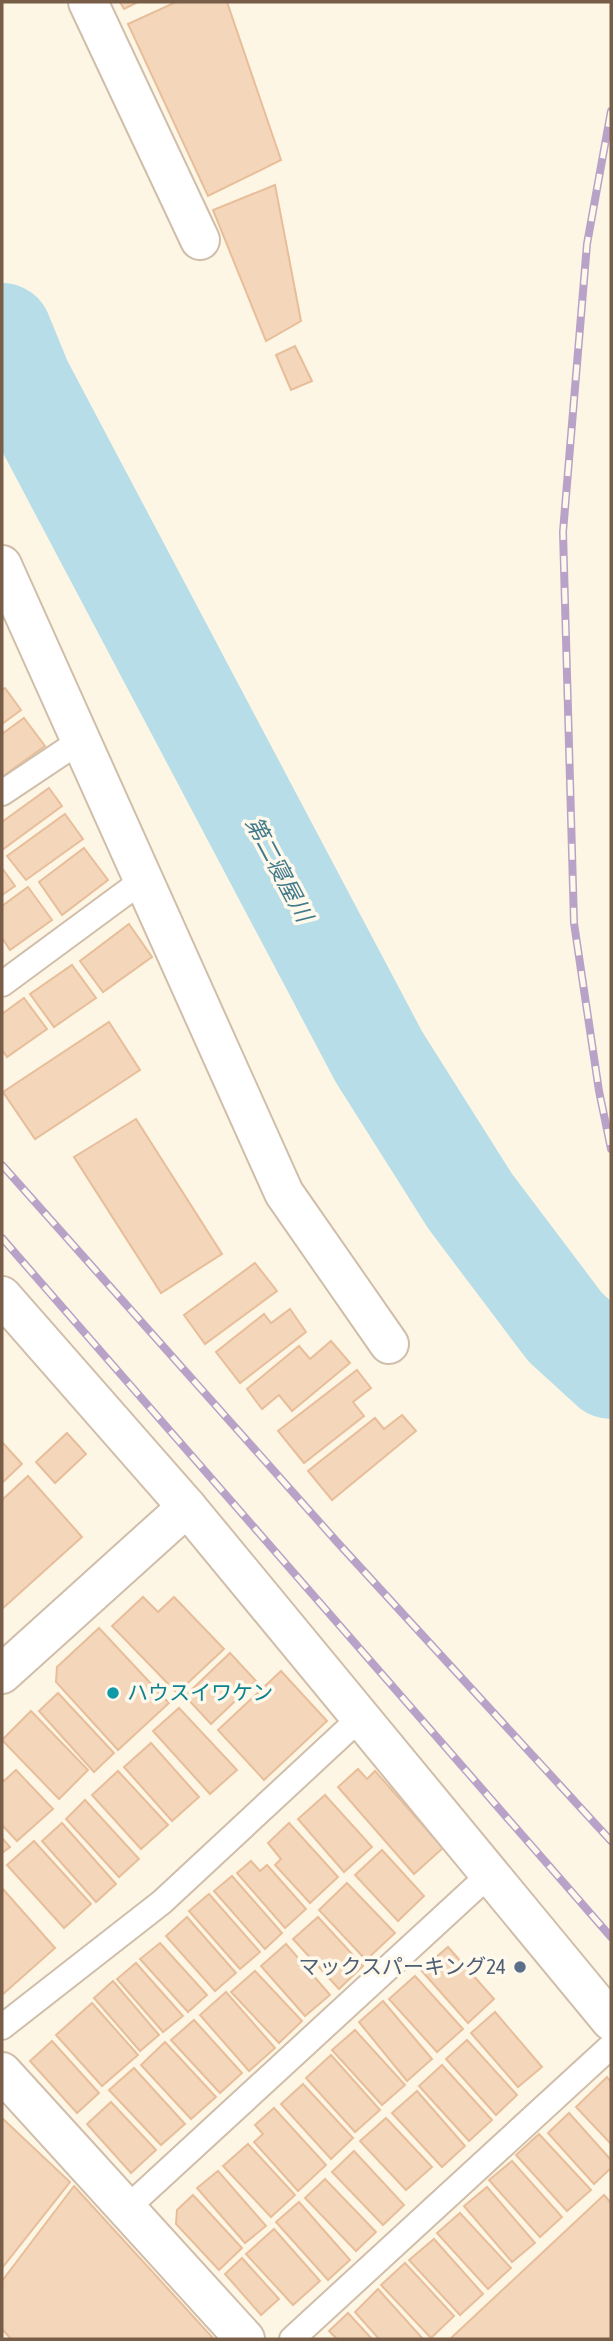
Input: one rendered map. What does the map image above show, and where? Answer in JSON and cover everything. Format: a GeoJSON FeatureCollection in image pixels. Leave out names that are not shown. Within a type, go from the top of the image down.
{"type":"FeatureCollection","features":[{"type":"Feature","properties":{"kind":"street"},"geometry":{"type":"LineString","coordinates":[[88,2],[200,240]]}},
{"type":"Feature","properties":{"kind":"street"},"geometry":{"type":"LineString","coordinates":[[2,565],[284,1193],[389,1344]]}},
{"type":"Feature","properties":{"kind":"street"},"geometry":{"type":"LineString","coordinates":[[2,1296],[187,1507],[611,2021]]}},
{"type":"Feature","properties":{"kind":"street"},"geometry":{"type":"LineString","coordinates":[[2,1674],[187,1507]]}},
{"type":"Feature","properties":{"kind":"street"},"geometry":{"type":"LineString","coordinates":[[2,2072],[245,2339]]}},
{"type":"Feature","properties":{"kind":"lane"},"geometry":{"type":"LineString","coordinates":[[2,793],[80,741]]}},
{"type":"Feature","properties":{"kind":"lane"},"geometry":{"type":"LineString","coordinates":[[2,984],[144,880]]}},
{"type":"Feature","properties":{"kind":"lane"},"geometry":{"type":"LineString","coordinates":[[2,2027],[162,1902],[361,1717]]}},
{"type":"Feature","properties":{"kind":"lane"},"geometry":{"type":"LineString","coordinates":[[125,2208],[489,1874]]}},
{"type":"Feature","properties":{"kind":"lane"},"geometry":{"type":"LineString","coordinates":[[292,2339],[611,2046]]}},
{"type":"Feature","properties":{"kind":"building"},"geometry":{"type":"Polygon","coordinates":[[[120,2],[138,2],[124,9],[120,2]]]}},
{"type":"Feature","properties":{"kind":"building"},"geometry":{"type":"Polygon","coordinates":[[[176,2],[227,2],[281,160],[208,196],[128,24],[176,2]]]}},
{"type":"Feature","properties":{"kind":"building"},"geometry":{"type":"Polygon","coordinates":[[[275,185],[301,321],[266,341],[213,210],[275,185]]]}},
{"type":"Feature","properties":{"kind":"building"},"geometry":{"type":"Polygon","coordinates":[[[295,346],[312,381],[291,390],[276,355],[295,346]]]}},
{"type":"Feature","properties":{"kind":"building"},"geometry":{"type":"Polygon","coordinates":[[[5,688],[21,710],[2,724],[2,690],[5,688]]]}},
{"type":"Feature","properties":{"kind":"building"},"geometry":{"type":"Polygon","coordinates":[[[24,718],[45,746],[2,777],[2,734],[24,718]]]}},
{"type":"Feature","properties":{"kind":"building"},"geometry":{"type":"Polygon","coordinates":[[[49,788],[62,806],[2,850],[2,822],[49,788]]]}},
{"type":"Feature","properties":{"kind":"building"},"geometry":{"type":"Polygon","coordinates":[[[65,814],[83,839],[26,880],[7,856],[65,814]]]}},
{"type":"Feature","properties":{"kind":"building"},"geometry":{"type":"Polygon","coordinates":[[[84,848],[108,880],[62,915],[39,882],[84,848]]]}},
{"type":"Feature","properties":{"kind":"building"},"geometry":{"type":"Polygon","coordinates":[[[2,868],[15,886],[2,895],[2,868]]]}},
{"type":"Feature","properties":{"kind":"building"},"geometry":{"type":"Polygon","coordinates":[[[28,887],[52,920],[10,950],[2,938],[2,906],[28,887]]]}},
{"type":"Feature","properties":{"kind":"building"},"geometry":{"type":"Polygon","coordinates":[[[129,924],[152,957],[103,992],[80,961],[129,924]]]}},
{"type":"Feature","properties":{"kind":"building"},"geometry":{"type":"Polygon","coordinates":[[[72,965],[96,998],[54,1027],[30,994],[72,965]]]}},
{"type":"Feature","properties":{"kind":"building"},"geometry":{"type":"Polygon","coordinates":[[[24,998],[47,1029],[7,1057],[2,1050],[2,1014],[24,998]]]}},
{"type":"Feature","properties":{"kind":"building"},"geometry":{"type":"Polygon","coordinates":[[[109,1022],[140,1070],[35,1139],[3,1092],[109,1022]]]}},
{"type":"Feature","properties":{"kind":"building"},"geometry":{"type":"Polygon","coordinates":[[[136,1119],[222,1254],[161,1293],[74,1157],[136,1119]]]}},
{"type":"Feature","properties":{"kind":"building"},"geometry":{"type":"Polygon","coordinates":[[[255,1263],[277,1291],[205,1344],[184,1315],[255,1263]]]}},
{"type":"Feature","properties":{"kind":"building"},"geometry":{"type":"Polygon","coordinates":[[[290,1309],[306,1332],[240,1383],[216,1352],[264,1314],[271,1323],[290,1309]]]}},
{"type":"Feature","properties":{"kind":"building"},"geometry":{"type":"Polygon","coordinates":[[[331,1341],[350,1363],[292,1411],[279,1395],[262,1409],[247,1389],[299,1346],[310,1359],[331,1341]]]}},
{"type":"Feature","properties":{"kind":"building"},"geometry":{"type":"Polygon","coordinates":[[[357,1370],[371,1388],[353,1402],[364,1416],[304,1463],[278,1431],[357,1370]]]}},
{"type":"Feature","properties":{"kind":"building"},"geometry":{"type":"Polygon","coordinates":[[[402,1415],[416,1431],[332,1500],[308,1471],[375,1418],[384,1429],[402,1415]]]}},
{"type":"Feature","properties":{"kind":"building"},"geometry":{"type":"Polygon","coordinates":[[[67,1433],[86,1454],[55,1483],[36,1462],[67,1433]]]}},
{"type":"Feature","properties":{"kind":"building"},"geometry":{"type":"Polygon","coordinates":[[[2,1442],[22,1464],[2,1483],[2,1442]]]}},
{"type":"Feature","properties":{"kind":"building"},"geometry":{"type":"Polygon","coordinates":[[[28,1476],[82,1537],[2,1609],[2,1500],[28,1476]]]}},
{"type":"Feature","properties":{"kind":"building"},"geometry":{"type":"Polygon","coordinates":[[[143,1597],[158,1612],[174,1597],[224,1649],[177,1693],[112,1626],[143,1597]]]}},
{"type":"Feature","properties":{"kind":"building","name":"ハウスイワケン"},"geometry":{"type":"Polygon","coordinates":[[[99,1628],[169,1703],[118,1750],[56,1682],[57,1667],[99,1628]]]}},
{"type":"Feature","properties":{"kind":"building"},"geometry":{"type":"Polygon","coordinates":[[[230,1653],[256,1681],[211,1724],[185,1696],[230,1653]]]}},
{"type":"Feature","properties":{"kind":"building"},"geometry":{"type":"Polygon","coordinates":[[[281,1671],[327,1721],[264,1780],[218,1730],[281,1671]]]}},
{"type":"Feature","properties":{"kind":"building"},"geometry":{"type":"Polygon","coordinates":[[[58,1693],[114,1753],[94,1772],[39,1711],[58,1693]]]}},
{"type":"Feature","properties":{"kind":"building"},"geometry":{"type":"Polygon","coordinates":[[[179,1708],[237,1770],[210,1794],[153,1731],[179,1708]]]}},
{"type":"Feature","properties":{"kind":"building"},"geometry":{"type":"Polygon","coordinates":[[[31,1711],[88,1770],[59,1799],[2,1740],[31,1711]]]}},
{"type":"Feature","properties":{"kind":"building"},"geometry":{"type":"Polygon","coordinates":[[[151,1743],[199,1797],[172,1821],[124,1767],[151,1743]]]}},
{"type":"Feature","properties":{"kind":"building"},"geometry":{"type":"Polygon","coordinates":[[[358,1769],[367,1779],[375,1771],[443,1848],[414,1874],[338,1787],[358,1769]]]}},
{"type":"Feature","properties":{"kind":"building"},"geometry":{"type":"Polygon","coordinates":[[[16,1770],[53,1809],[17,1841],[2,1825],[2,1778],[4,1781],[16,1770]]]}},
{"type":"Feature","properties":{"kind":"building"},"geometry":{"type":"Polygon","coordinates":[[[118,1771],[168,1825],[141,1849],[92,1795],[118,1771]]]}},
{"type":"Feature","properties":{"kind":"building"},"geometry":{"type":"Polygon","coordinates":[[[325,1795],[372,1847],[344,1872],[298,1819],[325,1795]]]}},
{"type":"Feature","properties":{"kind":"building"},"geometry":{"type":"Polygon","coordinates":[[[85,1800],[139,1859],[119,1877],[66,1819],[85,1800]]]}},
{"type":"Feature","properties":{"kind":"building"},"geometry":{"type":"Polygon","coordinates":[[[62,1823],[116,1884],[96,1902],[42,1841],[62,1823]]]}},
{"type":"Feature","properties":{"kind":"building"},"geometry":{"type":"Polygon","coordinates":[[[289,1823],[338,1877],[310,1903],[275,1865],[281,1859],[268,1843],[289,1823]]]}},
{"type":"Feature","properties":{"kind":"building"},"geometry":{"type":"Polygon","coordinates":[[[2,1838],[10,1847],[2,1853],[2,1838]]]}},
{"type":"Feature","properties":{"kind":"building"},"geometry":{"type":"Polygon","coordinates":[[[34,1841],[91,1904],[64,1928],[7,1865],[34,1841]]]}},
{"type":"Feature","properties":{"kind":"building"},"geometry":{"type":"Polygon","coordinates":[[[382,1850],[424,1896],[398,1921],[355,1875],[382,1850]]]}},
{"type":"Feature","properties":{"kind":"building"},"geometry":{"type":"Polygon","coordinates":[[[251,1861],[260,1871],[267,1865],[306,1909],[285,1928],[237,1873],[251,1861]]]}},
{"type":"Feature","properties":{"kind":"building"},"geometry":{"type":"Polygon","coordinates":[[[232,1876],[282,1933],[265,1949],[214,1891],[232,1876]]]}},
{"type":"Feature","properties":{"kind":"building"},"geometry":{"type":"Polygon","coordinates":[[[347,1883],[395,1933],[366,1960],[319,1910],[347,1883]]]}},
{"type":"Feature","properties":{"kind":"building"},"geometry":{"type":"Polygon","coordinates":[[[2,1888],[55,1948],[2,1995],[2,1888]]]}},
{"type":"Feature","properties":{"kind":"building"},"geometry":{"type":"Polygon","coordinates":[[[209,1894],[260,1952],[240,1969],[189,1911],[209,1894]]]}},
{"type":"Feature","properties":{"kind":"building"},"geometry":{"type":"Polygon","coordinates":[[[187,1917],[236,1973],[215,1991],[166,1936],[187,1917]]]}},
{"type":"Feature","properties":{"kind":"building"},"geometry":{"type":"Polygon","coordinates":[[[318,1917],[363,1966],[339,1989],[293,1939],[318,1917]]]}},
{"type":"Feature","properties":{"kind":"building"},"geometry":{"type":"Polygon","coordinates":[[[160,1943],[207,1995],[188,2012],[140,1959],[160,1943]]]}},
{"type":"Feature","properties":{"kind":"building"},"geometry":{"type":"Polygon","coordinates":[[[286,1944],[330,1995],[305,2016],[261,1966],[286,1944]]]}},
{"type":"Feature","properties":{"kind":"building"},"geometry":{"type":"Polygon","coordinates":[[[448,1947],[494,1999],[468,2023],[421,1970],[448,1947]]]}},
{"type":"Feature","properties":{"kind":"building"},"geometry":{"type":"Polygon","coordinates":[[[136,1963],[183,2016],[163,2032],[117,1979],[136,1963]]]}},
{"type":"Feature","properties":{"kind":"building"},"geometry":{"type":"Polygon","coordinates":[[[255,1971],[302,2021],[279,2043],[231,1992],[255,1971]]]}},
{"type":"Feature","properties":{"kind":"building"},"geometry":{"type":"Polygon","coordinates":[[[415,1976],[463,2029],[437,2052],[389,1999],[415,1976]]]}},
{"type":"Feature","properties":{"kind":"building"},"geometry":{"type":"Polygon","coordinates":[[[113,1981],[159,2035],[140,2051],[94,1998],[113,1981]]]}},
{"type":"Feature","properties":{"kind":"building"},"geometry":{"type":"Polygon","coordinates":[[[226,1992],[275,2048],[249,2071],[200,2015],[226,1992]]]}},
{"type":"Feature","properties":{"kind":"building"},"geometry":{"type":"Polygon","coordinates":[[[383,2001],[432,2059],[407,2081],[359,2022],[383,2001]]]}},
{"type":"Feature","properties":{"kind":"building"},"geometry":{"type":"Polygon","coordinates":[[[92,2003],[138,2055],[102,2086],[56,2035],[92,2003]]]}},
{"type":"Feature","properties":{"kind":"building"},"geometry":{"type":"Polygon","coordinates":[[[495,2012],[542,2067],[518,2087],[471,2033],[495,2012]]]}},
{"type":"Feature","properties":{"kind":"building"},"geometry":{"type":"Polygon","coordinates":[[[194,2020],[242,2073],[220,2093],[171,2040],[194,2020]]]}},
{"type":"Feature","properties":{"kind":"building"},"geometry":{"type":"Polygon","coordinates":[[[355,2030],[405,2085],[382,2105],[332,2050],[355,2030]]]}},
{"type":"Feature","properties":{"kind":"building"},"geometry":{"type":"Polygon","coordinates":[[[467,2040],[517,2095],[496,2115],[446,2059],[467,2040]]]}},
{"type":"Feature","properties":{"kind":"building"},"geometry":{"type":"Polygon","coordinates":[[[52,2041],[99,2093],[77,2113],[30,2061],[52,2041]]]}},
{"type":"Feature","properties":{"kind":"building"},"geometry":{"type":"Polygon","coordinates":[[[165,2042],[216,2097],[191,2119],[141,2065],[165,2042]]]}},
{"type":"Feature","properties":{"kind":"building"},"geometry":{"type":"Polygon","coordinates":[[[331,2055],[380,2110],[355,2132],[306,2078],[331,2055]]]}},
{"type":"Feature","properties":{"kind":"building"},"geometry":{"type":"Polygon","coordinates":[[[442,2065],[492,2120],[469,2141],[419,2086],[442,2065]]]}},
{"type":"Feature","properties":{"kind":"building"},"geometry":{"type":"Polygon","coordinates":[[[134,2068],[185,2124],[161,2145],[109,2090],[134,2068]]]}},
{"type":"Feature","properties":{"kind":"building"},"geometry":{"type":"Polygon","coordinates":[[[607,2077],[611,2082],[611,2144],[576,2107],[607,2077]]]}},
{"type":"Feature","properties":{"kind":"building"},"geometry":{"type":"Polygon","coordinates":[[[303,2084],[353,2138],[331,2159],[281,2104],[303,2084]]]}},
{"type":"Feature","properties":{"kind":"building"},"geometry":{"type":"Polygon","coordinates":[[[417,2091],[465,2146],[442,2167],[392,2113],[417,2091]]]}},
{"type":"Feature","properties":{"kind":"building"},"geometry":{"type":"Polygon","coordinates":[[[111,2102],[156,2150],[131,2173],[87,2124],[111,2102]]]}},
{"type":"Feature","properties":{"kind":"building"},"geometry":{"type":"Polygon","coordinates":[[[274,2108],[326,2165],[298,2191],[254,2142],[263,2134],[255,2125],[274,2108]]]}},
{"type":"Feature","properties":{"kind":"building"},"geometry":{"type":"Polygon","coordinates":[[[569,2113],[611,2160],[611,2168],[594,2184],[548,2133],[569,2113]]]}},
{"type":"Feature","properties":{"kind":"building"},"geometry":{"type":"Polygon","coordinates":[[[2,2118],[70,2182],[2,2268],[2,2118]]]}},
{"type":"Feature","properties":{"kind":"building"},"geometry":{"type":"Polygon","coordinates":[[[386,2118],[432,2167],[406,2190],[360,2141],[386,2118]]]}},
{"type":"Feature","properties":{"kind":"building"},"geometry":{"type":"Polygon","coordinates":[[[539,2134],[591,2190],[567,2211],[516,2155],[539,2134]]]}},
{"type":"Feature","properties":{"kind":"building"},"geometry":{"type":"Polygon","coordinates":[[[248,2144],[295,2195],[271,2217],[223,2166],[248,2144]]]}},
{"type":"Feature","properties":{"kind":"building"},"geometry":{"type":"Polygon","coordinates":[[[354,2151],[404,2205],[383,2225],[332,2172],[354,2151]]]}},
{"type":"Feature","properties":{"kind":"building"},"geometry":{"type":"Polygon","coordinates":[[[512,2161],[562,2217],[540,2237],[489,2180],[512,2161]]]}},
{"type":"Feature","properties":{"kind":"building"},"geometry":{"type":"Polygon","coordinates":[[[218,2171],[266,2226],[245,2243],[197,2188],[218,2171]]]}},
{"type":"Feature","properties":{"kind":"building"},"geometry":{"type":"Polygon","coordinates":[[[325,2179],[376,2232],[356,2251],[305,2198],[325,2179]]]}},
{"type":"Feature","properties":{"kind":"building"},"geometry":{"type":"Polygon","coordinates":[[[74,2186],[212,2337],[11,2339],[2,2329],[2,2281],[74,2186]]]}},
{"type":"Feature","properties":{"kind":"building"},"geometry":{"type":"Polygon","coordinates":[[[487,2187],[535,2243],[512,2262],[464,2206],[487,2187]]]}},
{"type":"Feature","properties":{"kind":"building"},"geometry":{"type":"Polygon","coordinates":[[[193,2195],[242,2248],[219,2270],[176,2224],[177,2210],[193,2195]]]}},
{"type":"Feature","properties":{"kind":"building"},"geometry":{"type":"Polygon","coordinates":[[[604,2195],[611,2203],[611,2339],[450,2339],[604,2195]]]}},
{"type":"Feature","properties":{"kind":"building"},"geometry":{"type":"Polygon","coordinates":[[[299,2202],[350,2260],[328,2280],[276,2222],[299,2202]]]}},
{"type":"Feature","properties":{"kind":"building"},"geometry":{"type":"Polygon","coordinates":[[[460,2213],[511,2268],[488,2289],[437,2233],[460,2213]]]}},
{"type":"Feature","properties":{"kind":"building"},"geometry":{"type":"Polygon","coordinates":[[[274,2229],[320,2281],[293,2305],[246,2254],[274,2229]]]}},
{"type":"Feature","properties":{"kind":"building"},"geometry":{"type":"Polygon","coordinates":[[[434,2239],[483,2294],[460,2315],[409,2260],[434,2239]]]}},
{"type":"Feature","properties":{"kind":"building"},"geometry":{"type":"Polygon","coordinates":[[[242,2258],[279,2299],[261,2315],[225,2274],[242,2258]]]}},
{"type":"Feature","properties":{"kind":"building"},"geometry":{"type":"Polygon","coordinates":[[[405,2263],[454,2316],[431,2338],[381,2285],[405,2263]]]}},
{"type":"Feature","properties":{"kind":"building"},"geometry":{"type":"Polygon","coordinates":[[[378,2289],[423,2339],[379,2339],[355,2312],[378,2289]]]}},
{"type":"Feature","properties":{"kind":"building"},"geometry":{"type":"Polygon","coordinates":[[[348,2313],[372,2339],[337,2339],[329,2331],[348,2313]]]}},
{"type":"Feature","properties":{"kind":"waterway","name":"第二寝屋川"},"geometry":{"type":"LineString","coordinates":[[2,333],[22,382],[379,1057],[470,1201],[565,1327],[611,1369]]}},
{"type":"Feature","properties":{"kind":"railway"},"geometry":{"type":"LineString","coordinates":[[611,111],[587,244],[563,532],[574,923],[599,1091],[611,1149]]}},
{"type":"Feature","properties":{"kind":"railway"},"geometry":{"type":"LineString","coordinates":[[2,1165],[338,1543],[611,1841]]}},
{"type":"Feature","properties":{"kind":"railway"},"geometry":{"type":"LineString","coordinates":[[2,1238],[611,1937]]}},
{"type":"Feature","properties":{"kind":"place","name":"ハウスイワケン"},"geometry":{"type":"Point","coordinates":[113,1693]}},
{"type":"Feature","properties":{"kind":"place","name":"マックスパーキング24"},"geometry":{"type":"Point","coordinates":[520,1967]}}]}
